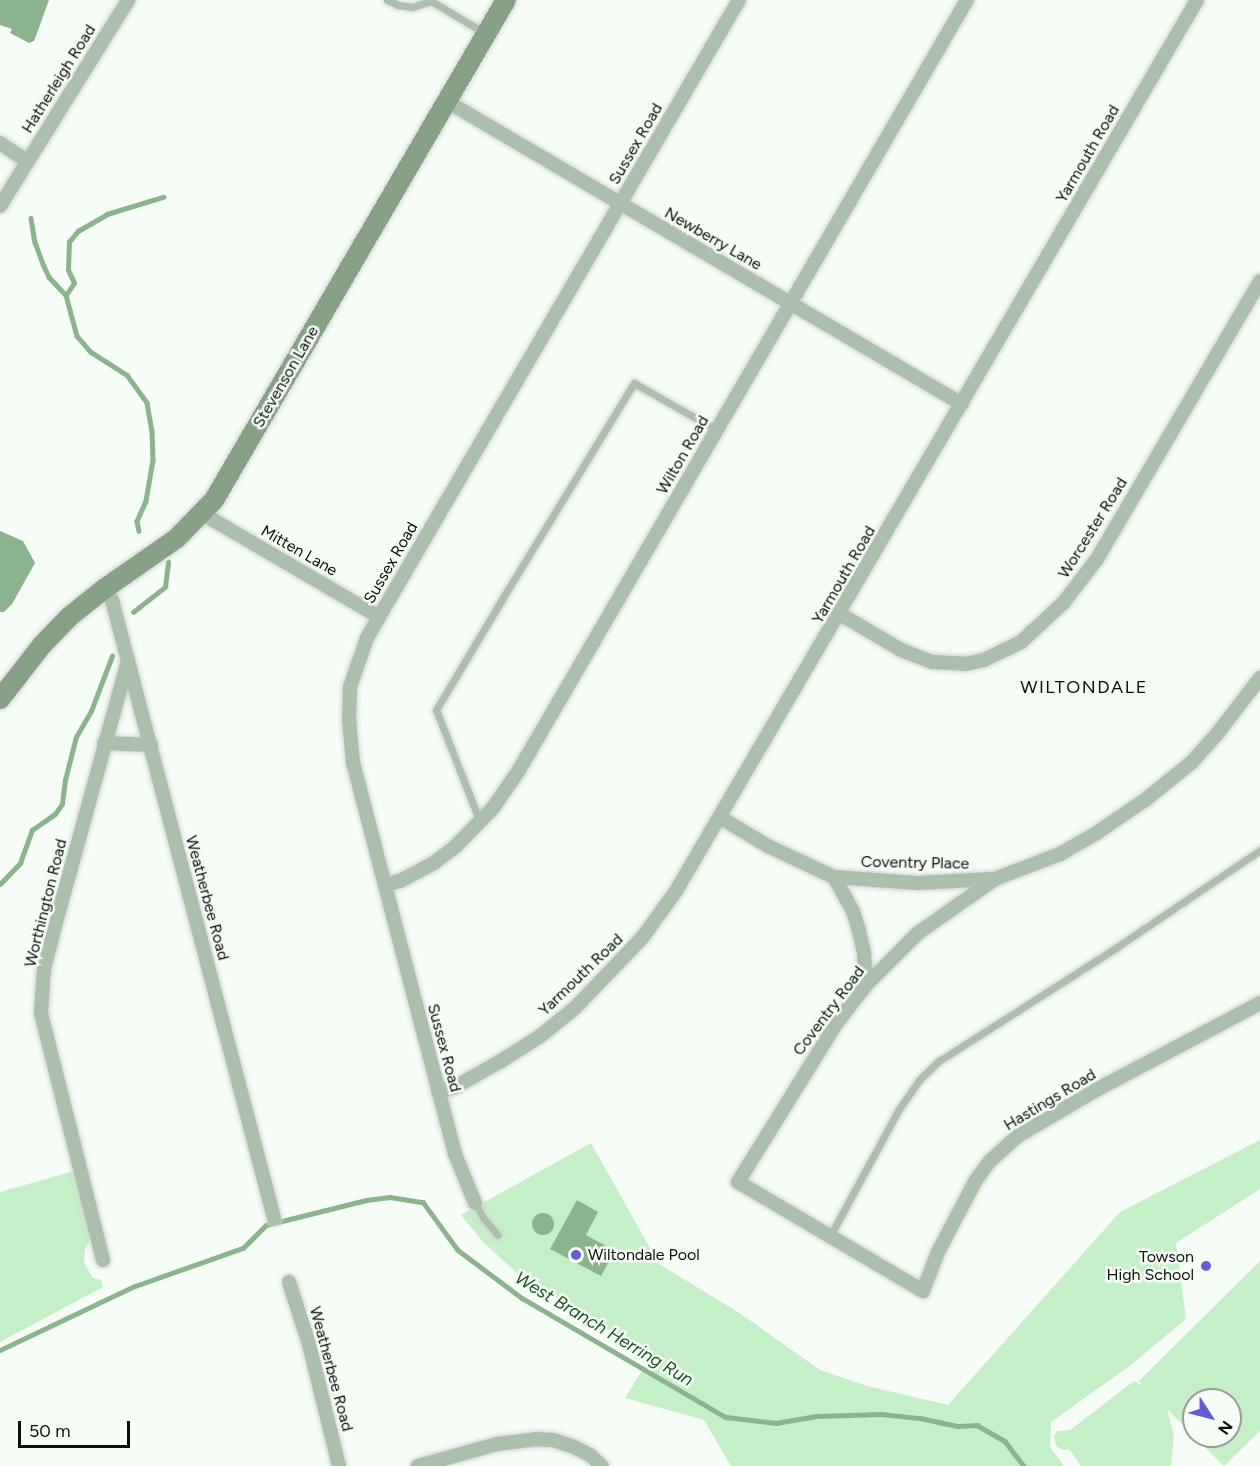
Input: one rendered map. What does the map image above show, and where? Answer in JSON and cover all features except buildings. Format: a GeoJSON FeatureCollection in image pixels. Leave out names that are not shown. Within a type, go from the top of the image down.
{"type":"FeatureCollection","features":[{"type":"Feature","properties":{"kind":"street","name":"Hatherleigh Road"},"geometry":{"type":"LineString","coordinates":[[0,206],[128,0]]}},
{"type":"Feature","properties":{"kind":"street","name":"Stevenson Lane"},"geometry":{"type":"LineString","coordinates":[[0,699],[55,630],[104,589],[171,543],[203,514],[241,455],[506,0]]}},
{"type":"Feature","properties":{"kind":"street","name":"Sussex Road"},"geometry":{"type":"LineString","coordinates":[[476,1203],[455,1154],[353,763],[349,719],[353,678],[367,638],[739,0]]}},
{"type":"Feature","properties":{"kind":"street","name":"Wilton Road"},"geometry":{"type":"LineString","coordinates":[[385,885],[400,881],[435,862],[456,846],[480,822],[519,770],[967,0]]}},
{"type":"Feature","properties":{"kind":"street","name":"Yarmouth Road"},"geometry":{"type":"LineString","coordinates":[[438,1091],[455,1086],[539,1037],[582,1000],[642,938],[676,891],[721,818],[1197,0]]}},
{"type":"Feature","properties":{"kind":"street","name":"Newberry Lane"},"geometry":{"type":"LineString","coordinates":[[448,102],[962,404]]}},
{"type":"Feature","properties":{"kind":"street"},"geometry":{"type":"LineString","coordinates":[[0,143],[27,161]]}},
{"type":"Feature","properties":{"kind":"street","name":"Worcester Road"},"geometry":{"type":"LineString","coordinates":[[840,614],[901,650],[933,662],[966,664],[984,660],[1021,642],[1064,603],[1097,559],[1260,281]]}},
{"type":"Feature","properties":{"kind":"street","name":"Mitten Lane"},"geometry":{"type":"LineString","coordinates":[[203,514],[379,617]]}},
{"type":"Feature","properties":{"kind":"street","name":"Weatherbee Road"},"geometry":{"type":"LineString","coordinates":[[104,589],[112,600],[274,1218]]}},
{"type":"Feature","properties":{"kind":"street","name":"Worthington Road"},"geometry":{"type":"LineString","coordinates":[[103,1260],[41,1013],[47,958],[128,661]]}},
{"type":"Feature","properties":{"kind":"street","name":"Coventry Road"},"geometry":{"type":"LineString","coordinates":[[923,1291],[738,1182],[803,1074],[866,985],[918,933],[995,879],[1060,854],[1095,834],[1144,800],[1192,762],[1217,734],[1260,678]]}},
{"type":"Feature","properties":{"kind":"street"},"geometry":{"type":"LineString","coordinates":[[104,743],[151,745]]}},
{"type":"Feature","properties":{"kind":"street","name":"Coventry Place"},"geometry":{"type":"LineString","coordinates":[[721,818],[768,846],[834,877],[917,883],[995,879]]}},
{"type":"Feature","properties":{"kind":"street"},"geometry":{"type":"LineString","coordinates":[[834,877],[853,911],[859,931],[864,952],[866,985]]}},
{"type":"Feature","properties":{"kind":"street","name":"Hastings Road"},"geometry":{"type":"LineString","coordinates":[[923,1291],[938,1252],[976,1180],[990,1161],[1018,1136],[1086,1096],[1260,1003]]}},
{"type":"Feature","properties":{"kind":"street","name":"Weatherbee Road"},"geometry":{"type":"LineString","coordinates":[[290,1282],[309,1344],[339,1466]]}},
{"type":"Feature","properties":{"kind":"street"},"geometry":{"type":"LineString","coordinates":[[418,1466],[497,1444],[535,1439],[553,1440],[572,1446],[590,1455],[602,1466]]}},
{"type":"Feature","properties":{"kind":"lane"},"geometry":{"type":"LineString","coordinates":[[387,0],[398,5],[412,7],[431,1],[487,34]]}},
{"type":"Feature","properties":{"kind":"lane"},"geometry":{"type":"LineString","coordinates":[[480,822],[436,710],[501,600],[634,383],[717,430]]}},
{"type":"Feature","properties":{"kind":"lane"},"geometry":{"type":"LineString","coordinates":[[830,1236],[899,1108],[919,1080],[932,1068],[1260,850]]}},
{"type":"Feature","properties":{"kind":"lane"},"geometry":{"type":"LineString","coordinates":[[476,1203],[484,1219],[498,1235]]}},
{"type":"Feature","properties":{"kind":"shaded area"},"geometry":{"type":"Polygon","coordinates":[[[0,0],[49,0],[34,41],[29,43],[10,33],[12,29],[0,25],[0,0]]]}},
{"type":"Feature","properties":{"kind":"shaded area"},"geometry":{"type":"Polygon","coordinates":[[[0,531],[23,541],[35,563],[12,604],[4,612],[0,612],[0,531]]]}},
{"type":"Feature","properties":{"kind":"shaded area"},"geometry":{"type":"Polygon","coordinates":[[[1260,1140],[1260,1189],[1176,1243],[1186,1319],[1131,1365],[1051,1422],[1050,1447],[1064,1466],[731,1466],[704,1420],[625,1398],[651,1356],[518,1274],[482,1241],[461,1215],[591,1143],[659,1264],[741,1314],[820,1370],[867,1386],[948,1405],[1120,1212],[1260,1140]]]}},
{"type":"Feature","properties":{"kind":"shaded area"},"geometry":{"type":"Polygon","coordinates":[[[74,1171],[92,1235],[85,1250],[84,1263],[93,1278],[101,1280],[103,1287],[0,1342],[0,1192],[74,1171]]]}},
{"type":"Feature","properties":{"kind":"shaded area","name":"Wiltondale Pool"},"geometry":{"type":"Polygon","coordinates":[[[577,1200],[598,1212],[586,1235],[615,1251],[601,1276],[550,1249],[577,1200]]]}},
{"type":"Feature","properties":{"kind":"shaded area"},"geometry":{"type":"Polygon","coordinates":[[[543,1213],[551,1216],[554,1224],[551,1232],[543,1235],[535,1232],[532,1224],[535,1216],[543,1213]]]}},
{"type":"Feature","properties":{"kind":"shaded area"},"geometry":{"type":"Polygon","coordinates":[[[1260,1261],[1260,1431],[1224,1466],[1206,1448],[1242,1448],[1242,1388],[1182,1388],[1182,1424],[1167,1409],[1174,1436],[1171,1466],[1081,1466],[1069,1449],[1063,1450],[1056,1446],[1054,1436],[1057,1431],[1070,1430],[1134,1381],[1143,1386],[1139,1381],[1260,1261]]]}},
{"type":"Feature","properties":{"kind":"waterway"},"geometry":{"type":"LineString","coordinates":[[66,295],[74,283],[68,270],[69,242],[78,231],[107,214],[163,197]]}},
{"type":"Feature","properties":{"kind":"waterway"},"geometry":{"type":"LineString","coordinates":[[31,218],[35,242],[43,264],[49,277],[66,295],[77,336],[91,352],[127,375],[147,403],[152,432],[153,460],[146,501],[137,521],[139,531]]}},
{"type":"Feature","properties":{"kind":"waterway"},"geometry":{"type":"LineString","coordinates":[[133,612],[165,587],[168,562]]}},
{"type":"Feature","properties":{"kind":"waterway"},"geometry":{"type":"LineString","coordinates":[[0,884],[20,863],[32,830],[55,814],[62,804],[65,780],[76,737],[91,711],[112,656]]}},
{"type":"Feature","properties":{"kind":"waterway","name":"West Branch Herring Run"},"geometry":{"type":"LineString","coordinates":[[0,1350],[135,1286],[243,1248],[266,1225],[366,1200],[390,1197],[423,1202],[458,1250],[522,1298],[726,1417],[776,1423],[817,1416],[881,1414],[920,1418],[958,1426],[977,1425],[1005,1441],[1024,1466]]}},
{"type":"Feature","properties":{"kind":"place","name":"Wiltondale Pool"},"geometry":{"type":"Point","coordinates":[576,1255]}},
{"type":"Feature","properties":{"kind":"place","name":"Towson High School"},"geometry":{"type":"Point","coordinates":[1206,1266]}},
{"type":"Feature","properties":{"kind":"district","name":"WILTONDALE"},"geometry":{"type":"Point","coordinates":[1084,687]}}]}
